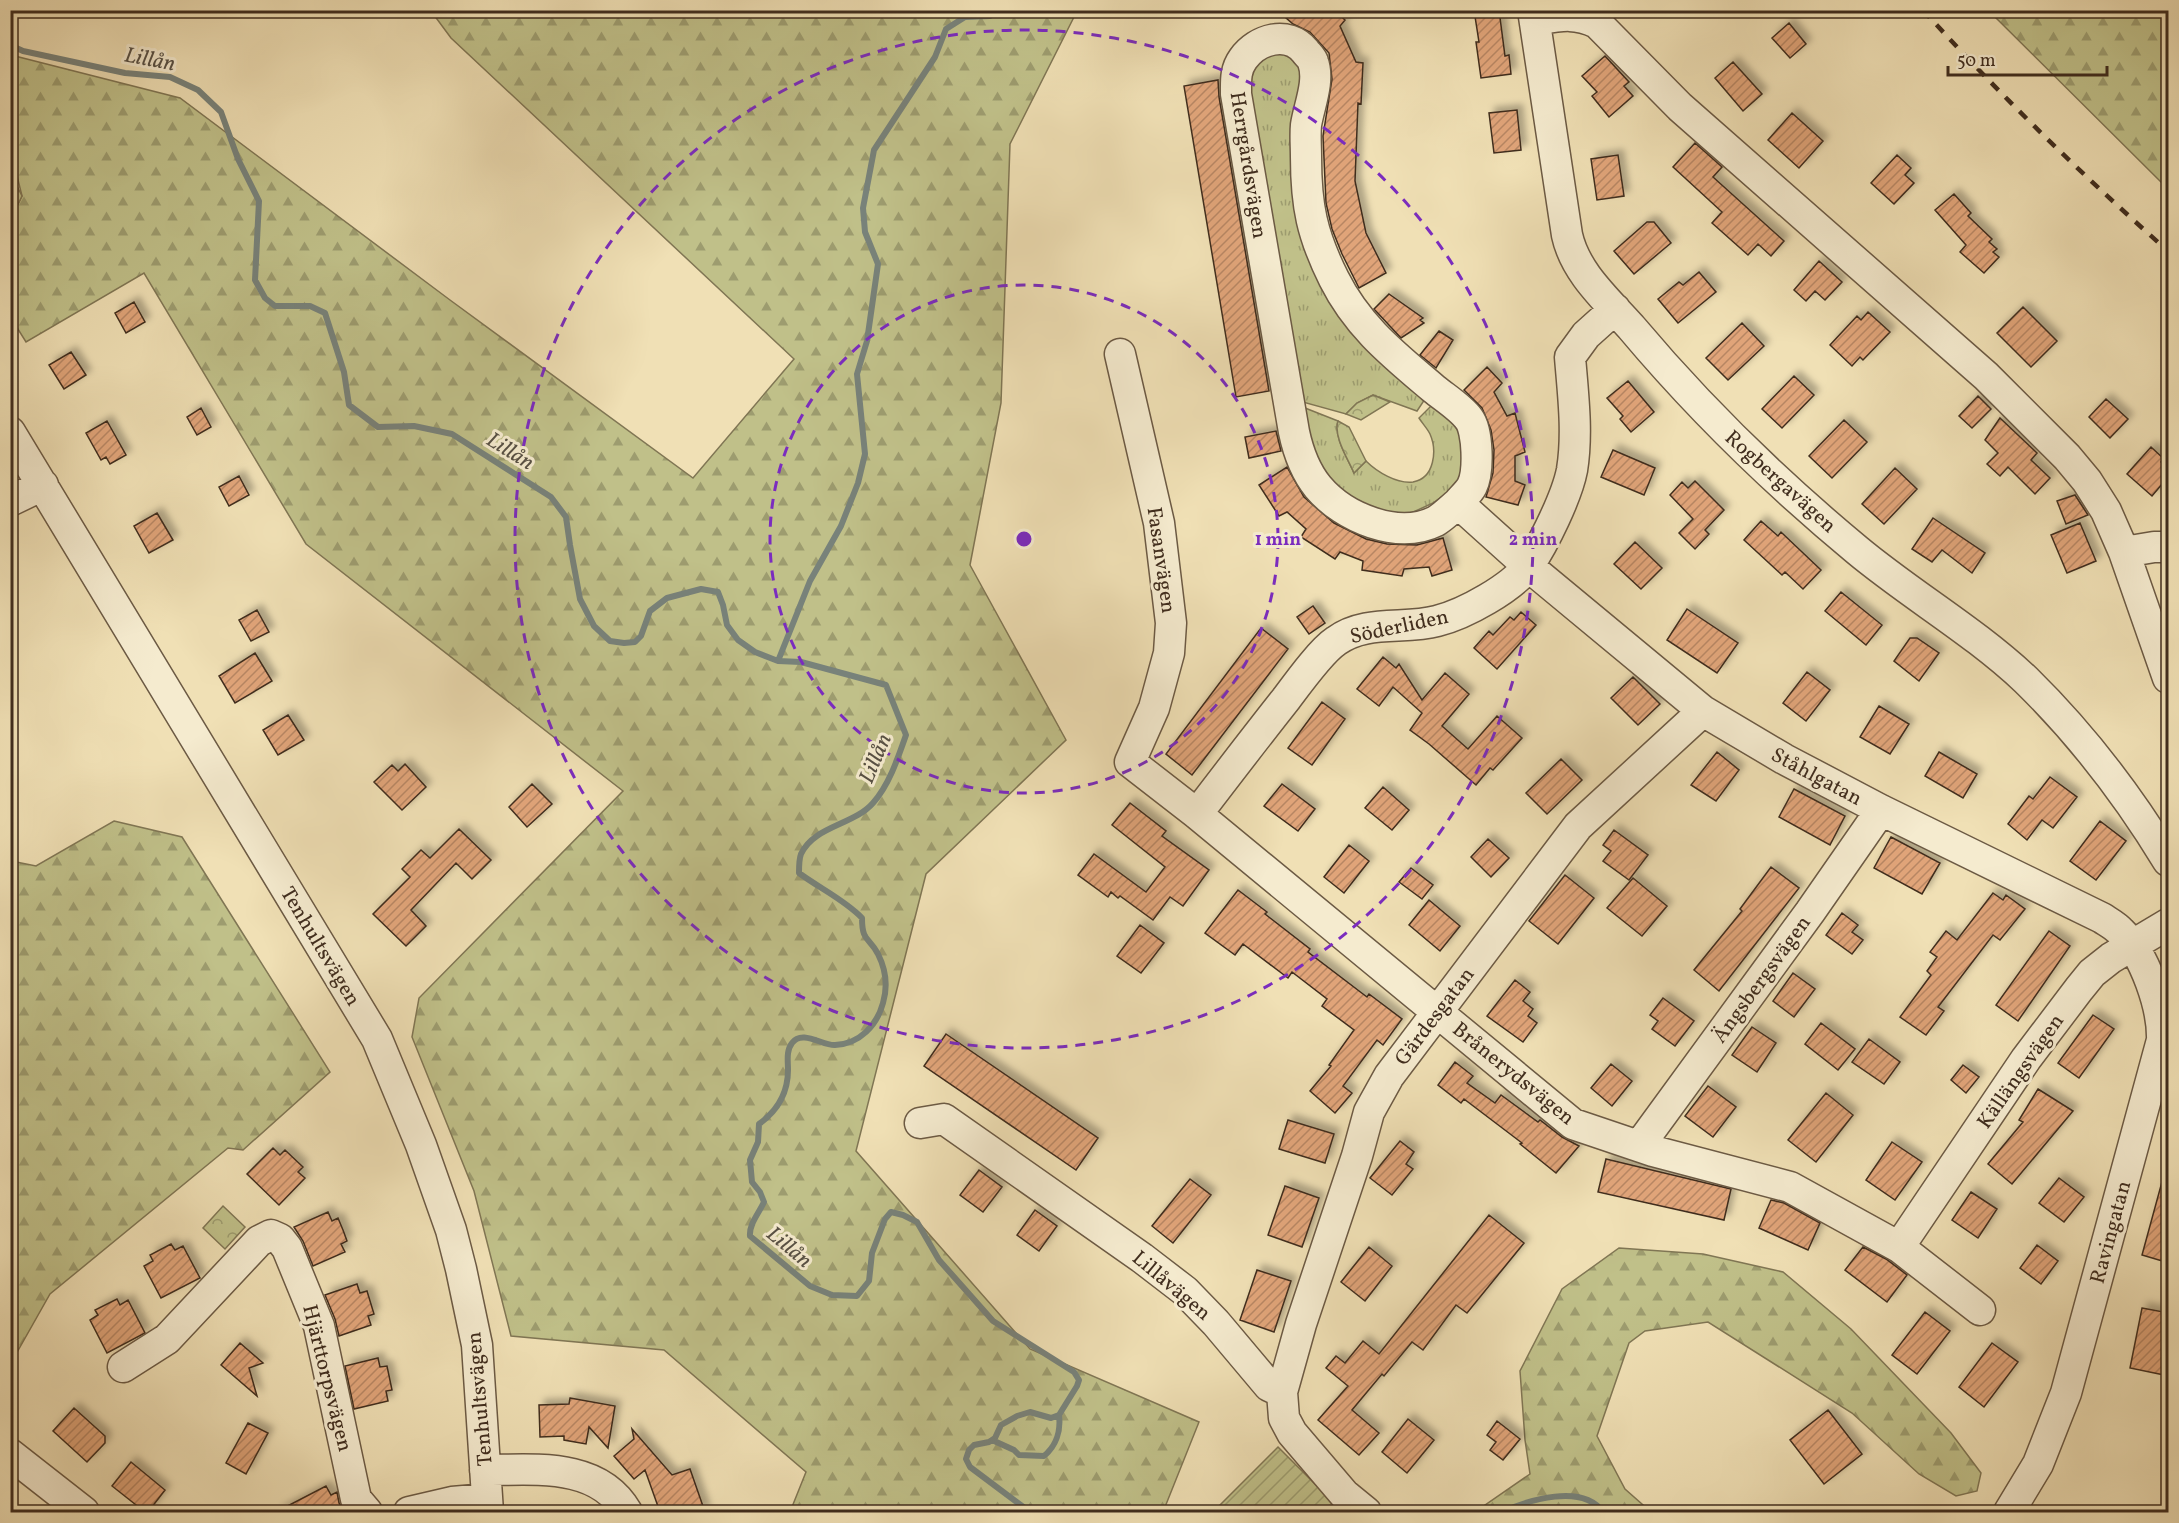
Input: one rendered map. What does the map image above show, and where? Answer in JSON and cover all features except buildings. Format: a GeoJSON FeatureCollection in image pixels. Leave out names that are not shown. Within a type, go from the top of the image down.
{"type":"FeatureCollection","features":[{"type":"Feature","properties":{"kind":"street","name":"Rogbergavägen"},"geometry":{"type":"LineString","coordinates":[[2169,678],[2124,552],[2106,511],[2088,481],[2037,427],[1986,376],[1680,107],[1609,32],[1582,16],[1534,15],[1570,252],[1582,271],[1711,416],[1802,501],[1857,550],[1981,642],[2025,679],[2110,774],[2139,812],[2169,861]]}},
{"type":"Feature","properties":{"kind":"street","name":"Herrgårdsvägen"},"geometry":{"type":"LineString","coordinates":[[1284,38],[1302,47],[1313,61],[1315,77],[1306,126],[1306,195],[1311,224],[1322,256],[1342,296],[1357,318],[1377,340],[1470,420],[1475,442],[1476,463],[1472,485],[1458,503],[1436,521],[1407,528],[1369,521],[1334,502],[1317,486],[1298,450],[1236,94],[1236,74],[1243,59],[1254,48],[1268,41],[1284,38]]}},
{"type":"Feature","properties":{"kind":"street","name":"Söderliden"},"geometry":{"type":"LineString","coordinates":[[1197,814],[1305,674],[1336,641],[1361,630],[1386,625],[1413,626],[1438,621],[1497,594],[1528,566],[1559,509],[1572,471],[1574,408],[1570,357],[1586,335],[1615,309]]}},
{"type":"Feature","properties":{"kind":"street","name":"Fasanvägen"},"geometry":{"type":"LineString","coordinates":[[1120,354],[1159,523],[1170,623],[1169,653],[1154,708],[1130,762]]}},
{"type":"Feature","properties":{"kind":"street","name":"Tenhultsvägen"},"geometry":{"type":"LineString","coordinates":[[10,432],[377,1039],[421,1145],[459,1259],[477,1345],[487,1494]]}},
{"type":"Feature","properties":{"kind":"street"},"geometry":{"type":"LineString","coordinates":[[10,501],[43,485]]}},
{"type":"Feature","properties":{"kind":"street"},"geometry":{"type":"LineString","coordinates":[[1458,503],[1528,566]]}},
{"type":"Feature","properties":{"kind":"street"},"geometry":{"type":"LineString","coordinates":[[2124,552],[2169,547]]}},
{"type":"Feature","properties":{"kind":"street","name":"Ståhlgatan"},"geometry":{"type":"LineString","coordinates":[[1528,566],[1703,711],[1784,759],[1881,810],[2102,918],[2120,931],[2133,945]]}},
{"type":"Feature","properties":{"kind":"street","name":"Gärdesgatan"},"geometry":{"type":"LineString","coordinates":[[1282,1392],[1301,1324],[1357,1156],[1369,1112],[1389,1076],[1578,826],[1703,711]]}},
{"type":"Feature","properties":{"kind":"street","name":"Brånerydsvägen"},"geometry":{"type":"LineString","coordinates":[[1130,762],[1197,814],[1573,1124],[1639,1146],[1790,1186],[1899,1247],[1980,1310]]}},
{"type":"Feature","properties":{"kind":"street","name":"Ängsbergsvägen"},"geometry":{"type":"LineString","coordinates":[[1639,1146],[1810,912],[1881,810]]}},
{"type":"Feature","properties":{"kind":"street","name":"Källängsvägen"},"geometry":{"type":"LineString","coordinates":[[1899,1247],[2026,1059],[2092,973],[2111,958],[2169,924]]}},
{"type":"Feature","properties":{"kind":"street","name":"Ravingatan"},"geometry":{"type":"LineString","coordinates":[[2009,1512],[2038,1464],[2066,1393],[2162,1040],[2163,1024],[2158,1002],[2133,945]]}},
{"type":"Feature","properties":{"kind":"street","name":"Lillåvägen"},"geometry":{"type":"LineString","coordinates":[[920,1123],[944,1119],[1142,1258],[1185,1291],[1216,1323],[1269,1386],[1282,1392]]}},
{"type":"Feature","properties":{"kind":"street","name":"Hjärttorpsvägen"},"geometry":{"type":"LineString","coordinates":[[123,1367],[167,1339],[260,1241],[271,1235],[280,1239],[287,1248],[319,1326],[357,1499],[367,1512]]}},
{"type":"Feature","properties":{"kind":"street"},"geometry":{"type":"LineString","coordinates":[[1282,1392],[1284,1418],[1292,1433],[1344,1494],[1366,1512]]}},
{"type":"Feature","properties":{"kind":"street"},"geometry":{"type":"LineString","coordinates":[[10,1454],[84,1512]]}},
{"type":"Feature","properties":{"kind":"street"},"geometry":{"type":"LineString","coordinates":[[409,1512],[487,1494],[556,1471],[584,1476],[606,1489],[627,1512]]}},
{"type":"Feature","properties":{"kind":"green space"},"geometry":{"type":"Polygon","coordinates":[[[431,11],[1077,11],[1010,144],[1001,403],[970,565],[1066,740],[926,874],[856,1151],[1030,1349],[1199,1422],[1163,1512],[790,1512],[806,1472],[664,1350],[511,1336],[474,1191],[412,1037],[419,998],[623,791],[306,544],[144,273],[26,342],[11,318],[10,219],[22,196],[11,152],[11,55],[180,98],[693,478],[794,359],[451,38],[431,11]]]}},
{"type":"Feature","properties":{"kind":"green space"},"geometry":{"type":"Polygon","coordinates":[[[1989,11],[2168,11],[2168,189],[1989,11]]]}},
{"type":"Feature","properties":{"kind":"green space"},"geometry":{"type":"Polygon","coordinates":[[[1275,48],[1300,61],[1301,208],[1427,396],[1417,411],[1373,395],[1357,403],[1346,414],[1299,401],[1242,77],[1275,48]]]}},
{"type":"Feature","properties":{"kind":"green space"},"geometry":{"type":"Polygon","coordinates":[[[11,174],[22,196],[10,219],[11,174]]]}},
{"type":"Feature","properties":{"kind":"green space"},"geometry":{"type":"Polygon","coordinates":[[[1373,395],[1390,402],[1361,420],[1346,414],[1357,403],[1373,395]]]}},
{"type":"Feature","properties":{"kind":"green space"},"geometry":{"type":"Polygon","coordinates":[[[1435,402],[1466,440],[1469,453],[1456,486],[1433,503],[1409,514],[1378,513],[1332,487],[1308,445],[1300,406],[1338,421],[1339,440],[1354,473],[1366,461],[1388,476],[1400,481],[1413,482],[1426,475],[1432,462],[1432,440],[1419,418],[1435,402]]]}},
{"type":"Feature","properties":{"kind":"green space"},"geometry":{"type":"Polygon","coordinates":[[[1338,421],[1349,427],[1366,461],[1354,473],[1339,440],[1338,421]]]}},
{"type":"Feature","properties":{"kind":"green space"},"geometry":{"type":"Polygon","coordinates":[[[114,821],[182,837],[330,1072],[243,1150],[228,1148],[50,1294],[11,1363],[11,861],[36,866],[114,821]]]}},
{"type":"Feature","properties":{"kind":"green space"},"geometry":{"type":"Polygon","coordinates":[[[223,1206],[245,1227],[225,1249],[203,1228],[223,1206]]]}},
{"type":"Feature","properties":{"kind":"green space"},"geometry":{"type":"Polygon","coordinates":[[[1619,1248],[1703,1254],[1783,1272],[1851,1329],[1951,1433],[1981,1473],[1977,1491],[1956,1496],[1919,1474],[1852,1413],[1708,1322],[1645,1331],[1629,1343],[1597,1436],[1625,1489],[1651,1512],[1475,1512],[1530,1474],[1520,1371],[1562,1289],[1619,1248]]]}},
{"type":"Feature","properties":{"kind":"green space"},"geometry":{"type":"Polygon","coordinates":[[[1278,1447],[1343,1512],[1213,1512],[1278,1447]]]}},
{"type":"Feature","properties":{"kind":"waterway"},"geometry":{"type":"LineString","coordinates":[[778,661],[810,581],[841,526],[858,483],[865,454],[857,374],[867,341],[878,264],[865,232],[863,208],[874,150],[935,57],[946,29],[965,17],[990,16],[993,10]]}},
{"type":"Feature","properties":{"kind":"waterway","name":"Lillån"},"geometry":{"type":"LineString","coordinates":[[10,45],[23,51],[125,73],[170,77],[198,90],[221,112],[238,159],[259,201],[255,280],[265,298],[275,306],[310,306],[325,313],[344,372],[349,405],[378,427],[414,426],[452,434],[551,497],[566,517],[580,599],[594,626],[610,641],[635,642],[641,636],[650,611],[667,598],[701,589],[718,592],[727,625],[738,640],[755,652],[778,661],[801,662],[886,685],[906,735],[892,771],[879,796],[865,810],[824,831],[807,845],[800,856],[799,871],[862,918],[865,935],[883,966],[886,984],[883,1003],[872,1026],[852,1041],[830,1045],[801,1038],[796,1039],[790,1046],[784,1094],[776,1107],[759,1124],[758,1142],[750,1160],[752,1182],[764,1202],[753,1223],[750,1236],[810,1286],[832,1295],[857,1296],[869,1281],[872,1253],[885,1219],[891,1212],[903,1215],[917,1222],[939,1260],[993,1321],[1074,1372],[1079,1380],[1077,1386],[1059,1415],[1051,1418],[1030,1412],[1017,1416],[1001,1425],[995,1438],[989,1442],[974,1445],[969,1450],[966,1459],[970,1467],[1030,1512]]}},
{"type":"Feature","properties":{"kind":"waterway"},"geometry":{"type":"LineString","coordinates":[[992,1440],[1014,1450],[1019,1455],[1044,1456],[1052,1448],[1057,1438],[1059,1415]]}},
{"type":"Feature","properties":{"kind":"waterway","name":"Lillån"},"geometry":{"type":"LineString","coordinates":[[1502,1512],[1540,1499],[1569,1496],[1594,1503],[1603,1512]]}},
{"type":"Feature","properties":{"kind":"railway"},"geometry":{"type":"LineString","coordinates":[[1923,10],[2042,134],[2168,251]]}}]}
